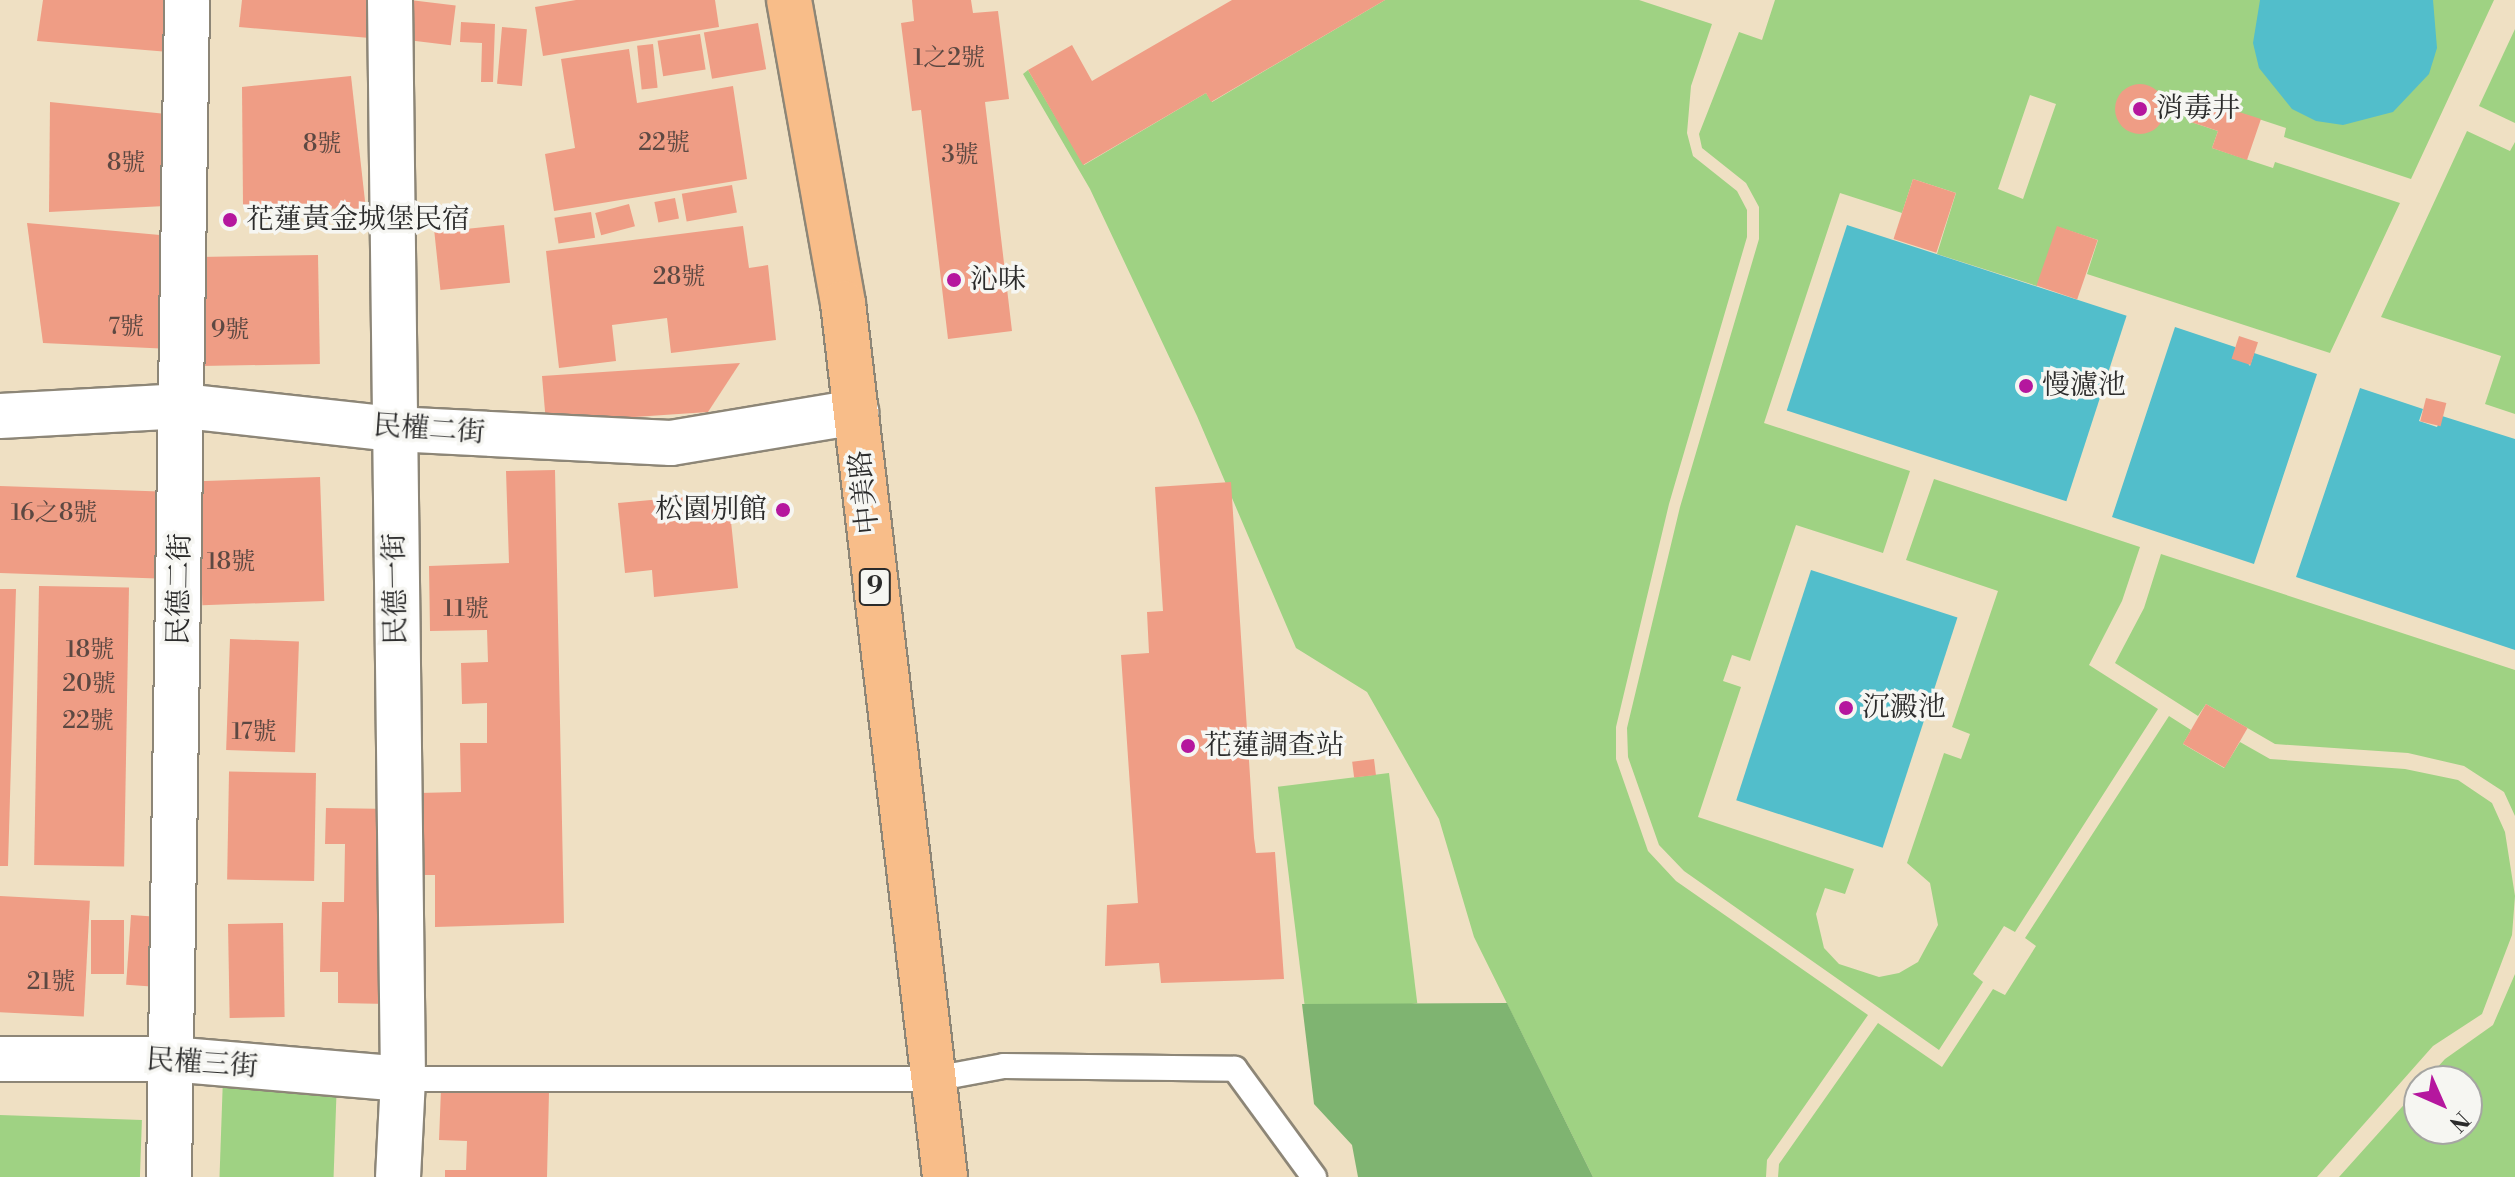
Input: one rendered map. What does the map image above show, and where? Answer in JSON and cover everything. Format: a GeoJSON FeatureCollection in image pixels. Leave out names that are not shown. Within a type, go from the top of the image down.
{"type":"FeatureCollection","features":[{"type":"Feature","properties":{"kind":"main road","name":"中美路"},"geometry":{"type":"LineString","coordinates":[[789,0],[843,303],[945,1177]]}},
{"type":"Feature","properties":{"kind":"street","name":"民德二街"},"geometry":{"type":"LineString","coordinates":[[169,1177],[184,406],[187,0]]}},
{"type":"Feature","properties":{"kind":"street","name":"民德一街"},"geometry":{"type":"LineString","coordinates":[[390,0],[403,1079],[398,1177]]}},
{"type":"Feature","properties":{"kind":"street","name":"民權二街"},"geometry":{"type":"LineString","coordinates":[[0,416],[184,406],[394,429],[671,443],[856,412]]}},
{"type":"Feature","properties":{"kind":"street","name":"民權三街"},"geometry":{"type":"LineString","coordinates":[[0,1059],[170,1059],[403,1079]]}},
{"type":"Feature","properties":{"kind":"lane"},"geometry":{"type":"LineString","coordinates":[[403,1079],[934,1079],[1004,1066],[1235,1069],[1314,1177]]}},
{"type":"Feature","properties":{"kind":"green space"},"geometry":{"type":"Polygon","coordinates":[[[1385,0],[1639,0],[1712,24],[1691,86],[1687,133],[1693,156],[1737,191],[1747,210],[1747,237],[1669,504],[1616,727],[1616,759],[1648,851],[1676,881],[1868,1015],[1767,1160],[1766,1177],[1593,1177],[1474,937],[1439,819],[1367,692],[1296,648],[1197,416],[1090,189],[1023,74],[1028,70],[1084,165],[1206,93],[1212,102],[1385,0]]]}},
{"type":"Feature","properties":{"kind":"green space"},"geometry":{"type":"Polygon","coordinates":[[[1775,0],[2494,0],[2411,179],[2284,137],[2286,128],[2195,98],[2188,121],[2218,131],[2212,148],[2273,168],[2275,162],[2400,203],[2330,353],[2087,274],[2098,240],[2058,227],[2037,286],[1937,254],[1956,193],[1913,179],[1902,213],[1840,193],[1764,423],[1910,471],[1883,553],[1796,525],[1750,661],[1732,655],[1723,681],[1741,687],[1698,817],[1854,869],[1845,894],[1825,888],[1816,914],[1824,948],[1839,964],[1879,977],[1899,973],[1918,962],[1938,925],[1930,883],[1907,863],[1944,753],[1961,759],[1970,734],[1952,727],[1998,591],[1906,560],[1934,479],[2140,547],[2122,601],[2089,665],[2158,709],[2015,932],[2004,926],[1973,974],[1983,982],[1939,1050],[1684,871],[1659,845],[1628,757],[1627,728],[1680,507],[1759,239],[1759,207],[1746,183],[1702,148],[1699,134],[1739,32],[1762,40],[1775,0]],[[2030,95],[1998,189],[2023,199],[2056,104],[2030,95]]]}},
{"type":"Feature","properties":{"kind":"green space"},"geometry":{"type":"Polygon","coordinates":[[[2515,29],[2515,123],[2479,106],[2515,29]]]}},
{"type":"Feature","properties":{"kind":"green space"},"geometry":{"type":"Polygon","coordinates":[[[2467,131],[2510,151],[2515,142],[2515,414],[2485,404],[2501,356],[2381,317],[2467,131]]]}},
{"type":"Feature","properties":{"kind":"green space"},"geometry":{"type":"Polygon","coordinates":[[[2161,554],[2515,670],[2515,816],[2504,792],[2464,766],[2408,753],[2275,744],[2206,704],[2198,716],[2115,663],[2144,608],[2161,554]]]}},
{"type":"Feature","properties":{"kind":"green space"},"geometry":{"type":"Polygon","coordinates":[[[2169,716],[2191,730],[2183,744],[2224,768],[2240,742],[2270,759],[2405,769],[2458,780],[2492,803],[2505,832],[2515,896],[2512,935],[2482,1014],[2433,1046],[2416,1065],[2403,1065],[2403,1080],[2317,1177],[1778,1177],[1779,1164],[1878,1023],[1942,1067],[1993,989],[2005,995],[2036,946],[2025,938],[2169,716]]]}},
{"type":"Feature","properties":{"kind":"green space"},"geometry":{"type":"Polygon","coordinates":[[[1389,773],[1417,1003],[1306,1017],[1278,787],[1389,773]]]}},
{"type":"Feature","properties":{"kind":"green space"},"geometry":{"type":"Polygon","coordinates":[[[2515,974],[2515,1177],[2339,1177],[2403,1106],[2403,1145],[2483,1145],[2483,1065],[2440,1065],[2493,1025],[2515,974]]]}},
{"type":"Feature","properties":{"kind":"green space"},"geometry":{"type":"Polygon","coordinates":[[[1507,1003],[1593,1177],[1358,1177],[1352,1145],[1314,1104],[1302,1004],[1507,1003]]]}},
{"type":"Feature","properties":{"kind":"green space"},"geometry":{"type":"Polygon","coordinates":[[[223,1077],[337,1081],[334,1177],[220,1177],[223,1077]]]}},
{"type":"Feature","properties":{"kind":"green space"},"geometry":{"type":"Polygon","coordinates":[[[0,1115],[142,1120],[140,1177],[0,1177],[0,1115]]]}},
{"type":"Feature","properties":{"kind":"water"},"geometry":{"type":"Polygon","coordinates":[[[2260,0],[2433,0],[2437,48],[2429,74],[2393,112],[2343,125],[2316,121],[2292,109],[2259,68],[2253,43],[2260,0]]]}},
{"type":"Feature","properties":{"kind":"water"},"geometry":{"type":"Polygon","coordinates":[[[1847,225],[2127,316],[2066,501],[1787,410],[1847,225]]]}},
{"type":"Feature","properties":{"kind":"water","name":"慢濾池"},"geometry":{"type":"Polygon","coordinates":[[[2175,327],[2235,347],[2250,366],[2254,353],[2317,374],[2254,564],[2112,517],[2175,327]]]}},
{"type":"Feature","properties":{"kind":"water"},"geometry":{"type":"Polygon","coordinates":[[[2360,388],[2423,409],[2419,421],[2437,427],[2442,416],[2515,439],[2515,650],[2296,577],[2360,388]]]}},
{"type":"Feature","properties":{"kind":"water","name":"沉澱池"},"geometry":{"type":"Polygon","coordinates":[[[1811,570],[1957,618],[1883,848],[1736,800],[1811,570]]]}},
{"type":"Feature","properties":{"kind":"building"},"geometry":{"type":"Polygon","coordinates":[[[43,0],[177,0],[169,52],[37,41],[43,0]]]}},
{"type":"Feature","properties":{"kind":"building"},"geometry":{"type":"Polygon","coordinates":[[[242,0],[371,0],[370,38],[239,27],[242,0]]]}},
{"type":"Feature","properties":{"kind":"building"},"geometry":{"type":"Polygon","coordinates":[[[410,0],[456,6],[451,45],[405,40],[410,0]]]}},
{"type":"Feature","properties":{"kind":"building"},"geometry":{"type":"Polygon","coordinates":[[[576,0],[715,0],[719,27],[543,56],[535,7],[576,0]]]}},
{"type":"Feature","properties":{"kind":"building"},"geometry":{"type":"Polygon","coordinates":[[[912,0],[971,0],[973,13],[998,11],[1009,99],[985,102],[1012,331],[948,339],[921,110],[912,111],[901,23],[914,21],[912,0]]]}},
{"type":"Feature","properties":{"kind":"building"},"geometry":{"type":"Polygon","coordinates":[[[1232,0],[1385,0],[1211,102],[1206,93],[1083,165],[1028,70],[1072,45],[1092,81],[1232,0]]]}},
{"type":"Feature","properties":{"kind":"building"},"geometry":{"type":"Polygon","coordinates":[[[461,22],[495,24],[493,82],[481,82],[482,43],[460,42],[461,22]]]}},
{"type":"Feature","properties":{"kind":"building"},"geometry":{"type":"Polygon","coordinates":[[[758,23],[766,69],[712,79],[704,33],[758,23]]]}},
{"type":"Feature","properties":{"kind":"building"},"geometry":{"type":"Polygon","coordinates":[[[502,27],[527,29],[522,86],[497,84],[502,27]]]}},
{"type":"Feature","properties":{"kind":"building"},"geometry":{"type":"Polygon","coordinates":[[[700,34],[706,70],[663,76],[658,41],[700,34]]]}},
{"type":"Feature","properties":{"kind":"building"},"geometry":{"type":"Polygon","coordinates":[[[653,44],[658,88],[642,89],[637,46],[653,44]]]}},
{"type":"Feature","properties":{"kind":"building"},"geometry":{"type":"Polygon","coordinates":[[[629,49],[637,103],[733,86],[747,179],[554,211],[545,154],[575,148],[561,59],[629,49]]]}},
{"type":"Feature","properties":{"kind":"building"},"geometry":{"type":"Polygon","coordinates":[[[351,76],[366,210],[243,205],[242,87],[351,76]]]}},
{"type":"Feature","properties":{"kind":"building","name":"消毒井"},"geometry":{"type":"Polygon","coordinates":[[[2140,84],[2158,91],[2165,109],[2158,127],[2140,134],[2122,127],[2115,109],[2122,91],[2140,84]]]}},
{"type":"Feature","properties":{"kind":"building"},"geometry":{"type":"Polygon","coordinates":[[[2195,98],[2261,119],[2247,160],[2212,148],[2218,131],[2188,121],[2195,98]]]}},
{"type":"Feature","properties":{"kind":"building"},"geometry":{"type":"Polygon","coordinates":[[[50,102],[176,115],[165,206],[49,212],[50,102]]]}},
{"type":"Feature","properties":{"kind":"building"},"geometry":{"type":"Polygon","coordinates":[[[1913,179],[1956,193],[1936,253],[1894,239],[1913,179]]]}},
{"type":"Feature","properties":{"kind":"building"},"geometry":{"type":"Polygon","coordinates":[[[732,185],[737,213],[687,221],[682,194],[732,185]]]}},
{"type":"Feature","properties":{"kind":"building"},"geometry":{"type":"Polygon","coordinates":[[[675,198],[679,219],[658,223],[654,202],[675,198]]]}},
{"type":"Feature","properties":{"kind":"building"},"geometry":{"type":"Polygon","coordinates":[[[629,204],[635,226],[601,235],[595,213],[629,204]]]}},
{"type":"Feature","properties":{"kind":"building"},"geometry":{"type":"Polygon","coordinates":[[[591,212],[595,238],[559,243],[554,218],[591,212]]]}},
{"type":"Feature","properties":{"kind":"building"},"geometry":{"type":"Polygon","coordinates":[[[27,223],[171,236],[171,349],[43,343],[27,223]]]}},
{"type":"Feature","properties":{"kind":"building"},"geometry":{"type":"Polygon","coordinates":[[[504,225],[510,283],[440,290],[434,232],[504,225]]]}},
{"type":"Feature","properties":{"kind":"building"},"geometry":{"type":"Polygon","coordinates":[[[743,226],[749,268],[768,265],[776,340],[671,353],[667,318],[612,325],[616,361],[559,368],[546,251],[743,226]]]}},
{"type":"Feature","properties":{"kind":"building"},"geometry":{"type":"Polygon","coordinates":[[[2057,226],[2098,240],[2077,300],[2036,286],[2057,226]]]}},
{"type":"Feature","properties":{"kind":"building"},"geometry":{"type":"Polygon","coordinates":[[[318,255],[320,364],[201,366],[199,257],[318,255]]]}},
{"type":"Feature","properties":{"kind":"building"},"geometry":{"type":"Polygon","coordinates":[[[2239,336],[2258,342],[2251,365],[2232,359],[2239,336]]]}},
{"type":"Feature","properties":{"kind":"building"},"geometry":{"type":"Polygon","coordinates":[[[740,363],[708,412],[546,423],[542,376],[740,363]]]}},
{"type":"Feature","properties":{"kind":"building"},"geometry":{"type":"Polygon","coordinates":[[[2426,398],[2446,403],[2441,426],[2420,421],[2426,398]]]}},
{"type":"Feature","properties":{"kind":"building"},"geometry":{"type":"Polygon","coordinates":[[[555,470],[564,923],[435,927],[435,875],[419,875],[418,793],[461,792],[460,743],[487,743],[487,703],[462,704],[461,663],[488,662],[487,630],[430,631],[429,566],[509,563],[506,471],[555,470]]]}},
{"type":"Feature","properties":{"kind":"building"},"geometry":{"type":"Polygon","coordinates":[[[320,477],[324,601],[202,605],[198,481],[320,477]]]}},
{"type":"Feature","properties":{"kind":"building","name":"花蓮調查站"},"geometry":{"type":"Polygon","coordinates":[[[1231,482],[1254,838],[1256,853],[1275,852],[1284,979],[1161,983],[1159,963],[1105,966],[1107,905],[1138,903],[1121,655],[1149,653],[1147,612],[1163,611],[1155,487],[1231,482]]]}},
{"type":"Feature","properties":{"kind":"building"},"geometry":{"type":"Polygon","coordinates":[[[0,486],[167,492],[164,579],[0,573],[0,486]]]}},
{"type":"Feature","properties":{"kind":"building"},"geometry":{"type":"Polygon","coordinates":[[[728,493],[738,588],[654,597],[652,570],[625,573],[618,503],[728,493]]]}},
{"type":"Feature","properties":{"kind":"building"},"geometry":{"type":"Polygon","coordinates":[[[39,586],[129,588],[124,867],[34,865],[39,586]]]}},
{"type":"Feature","properties":{"kind":"building"},"geometry":{"type":"Polygon","coordinates":[[[0,589],[16,589],[8,866],[0,866],[0,589]]]}},
{"type":"Feature","properties":{"kind":"building"},"geometry":{"type":"Polygon","coordinates":[[[230,639],[299,641],[295,752],[226,750],[230,639]]]}},
{"type":"Feature","properties":{"kind":"building"},"geometry":{"type":"Polygon","coordinates":[[[2206,704],[2248,728],[2225,768],[2183,744],[2206,704]]]}},
{"type":"Feature","properties":{"kind":"building"},"geometry":{"type":"Polygon","coordinates":[[[1374,759],[1376,775],[1354,778],[1352,762],[1374,759]]]}},
{"type":"Feature","properties":{"kind":"building"},"geometry":{"type":"Polygon","coordinates":[[[229,771],[316,773],[314,881],[227,879],[229,771]]]}},
{"type":"Feature","properties":{"kind":"building"},"geometry":{"type":"Polygon","coordinates":[[[326,808],[393,809],[388,1004],[338,1003],[338,972],[320,972],[322,902],[344,902],[345,844],[325,844],[326,808]]]}},
{"type":"Feature","properties":{"kind":"building"},"geometry":{"type":"Polygon","coordinates":[[[0,896],[90,901],[84,1017],[0,1012],[0,896]]]}},
{"type":"Feature","properties":{"kind":"building"},"geometry":{"type":"Polygon","coordinates":[[[131,915],[171,918],[166,988],[126,985],[131,915]]]}},
{"type":"Feature","properties":{"kind":"building"},"geometry":{"type":"Polygon","coordinates":[[[91,920],[124,920],[124,974],[91,974],[91,920]]]}},
{"type":"Feature","properties":{"kind":"building"},"geometry":{"type":"Polygon","coordinates":[[[283,923],[285,1017],[230,1018],[228,924],[283,923]]]}},
{"type":"Feature","properties":{"kind":"building"},"geometry":{"type":"Polygon","coordinates":[[[441,1089],[549,1092],[547,1177],[445,1177],[445,1170],[466,1170],[467,1141],[439,1140],[441,1089]]]}},
{"type":"Feature","properties":{"kind":"place","name":"消毒井"},"geometry":{"type":"Point","coordinates":[2140,109]}},
{"type":"Feature","properties":{"kind":"place","name":"花蓮黃金城堡民宿"},"geometry":{"type":"Point","coordinates":[230,220]}},
{"type":"Feature","properties":{"kind":"place","name":"沁味"},"geometry":{"type":"Point","coordinates":[954,280]}},
{"type":"Feature","properties":{"kind":"place","name":"慢濾池"},"geometry":{"type":"Point","coordinates":[2026,386]}},
{"type":"Feature","properties":{"kind":"place","name":"松園別館"},"geometry":{"type":"Point","coordinates":[783,510]}},
{"type":"Feature","properties":{"kind":"place","name":"沉澱池"},"geometry":{"type":"Point","coordinates":[1846,708]}},
{"type":"Feature","properties":{"kind":"place","name":"花蓮調查站"},"geometry":{"type":"Point","coordinates":[1188,746]}}]}
